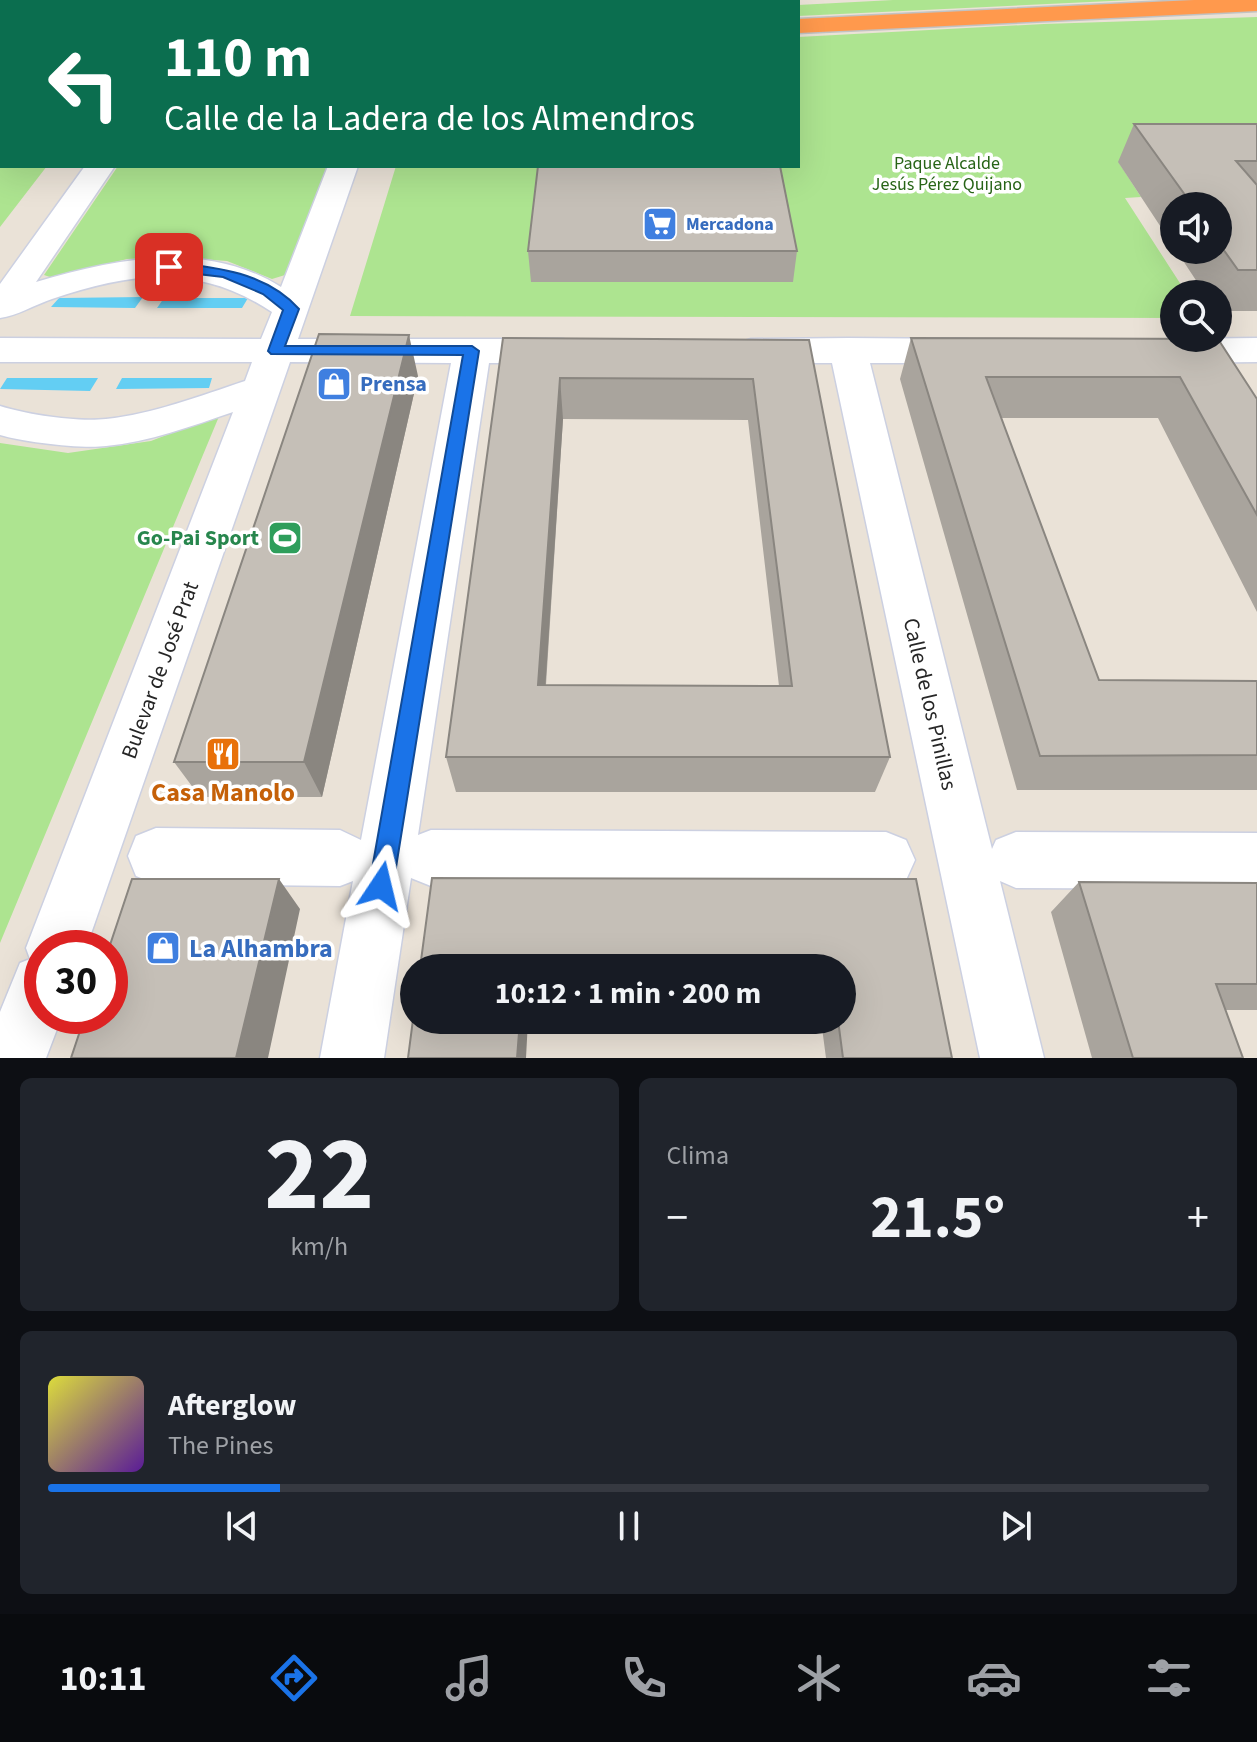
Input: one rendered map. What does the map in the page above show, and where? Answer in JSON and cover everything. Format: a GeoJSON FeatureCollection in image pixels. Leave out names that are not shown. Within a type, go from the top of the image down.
{"type":"FeatureCollection","features":[{"type":"Feature","properties":{"kind":"highway"},"geometry":{"type":"LineString","coordinates":[[800,26],[1257,4]]}},
{"type":"Feature","properties":{"kind":"street"},"geometry":{"type":"LineString","coordinates":[[1,307],[99,168]]}},
{"type":"Feature","properties":{"kind":"street","name":"Bulevar de José Prat"},"geometry":{"type":"LineString","coordinates":[[63,930],[342,168]]}},
{"type":"Feature","properties":{"kind":"street"},"geometry":{"type":"LineString","coordinates":[[1,307],[80,279],[132,269],[169,267],[199,268],[249,281],[291,309]]}},
{"type":"Feature","properties":{"kind":"street"},"geometry":{"type":"LineString","coordinates":[[0,350],[269,370],[472,351],[597,351]]}},
{"type":"Feature","properties":{"kind":"street","name":"Calle de los Pinillas"},"geometry":{"type":"LineString","coordinates":[[848,350],[1012,1058]]}},
{"type":"Feature","properties":{"kind":"street"},"geometry":{"type":"LineString","coordinates":[[352,1058],[472,351]]}},
{"type":"Feature","properties":{"kind":"street"},"geometry":{"type":"LineString","coordinates":[[723,351],[1007,351]]}},
{"type":"Feature","properties":{"kind":"street"},"geometry":{"type":"LineString","coordinates":[[1129,351],[1240,361]]}},
{"type":"Feature","properties":{"kind":"street"},"geometry":{"type":"LineString","coordinates":[[0,420],[17,426],[104,433],[177,417],[269,370]]}},
{"type":"Feature","properties":{"kind":"street"},"geometry":{"type":"LineString","coordinates":[[156,856],[340,858]]}},
{"type":"Feature","properties":{"kind":"street"},"geometry":{"type":"LineString","coordinates":[[431,858],[886,860]]}},
{"type":"Feature","properties":{"kind":"street"},"geometry":{"type":"LineString","coordinates":[[1016,860],[1257,861]]}},
{"type":"Feature","properties":{"kind":"street"},"geometry":{"type":"LineString","coordinates":[[14,1058],[24,1032]]}},
{"type":"Feature","properties":{"kind":"green space"},"geometry":{"type":"Polygon","coordinates":[[[893,0],[1132,0],[800,16],[800,5],[893,0]]]}},
{"type":"Feature","properties":{"kind":"green space","name":"Paque Alcalde Jesús Pérez Quijano"},"geometry":{"type":"Polygon","coordinates":[[[1257,17],[1257,162],[1119,163],[1141,197],[1125,198],[1160,252],[1160,264],[1168,264],[1178,280],[1160,280],[1160,318],[350,316],[395,168],[800,168],[800,37],[1257,17]]]}},
{"type":"Feature","properties":{"kind":"green space"},"geometry":{"type":"Polygon","coordinates":[[[0,168],[45,168],[0,227],[0,168]]]}},
{"type":"Feature","properties":{"kind":"green space"},"geometry":{"type":"Polygon","coordinates":[[[117,168],[328,168],[285,275],[272,279],[227,261],[172,257],[127,259],[53,278],[44,275],[117,168]]]}},
{"type":"Feature","properties":{"kind":"green space"},"geometry":{"type":"Polygon","coordinates":[[[220,414],[0,943],[0,443],[68,453],[151,441],[220,414]]]}},
{"type":"Feature","properties":{"kind":"water"},"geometry":{"type":"Polygon","coordinates":[[[143,297],[135,308],[51,307],[59,298],[143,297]]]}},
{"type":"Feature","properties":{"kind":"water"},"geometry":{"type":"Polygon","coordinates":[[[164,298],[248,298],[242,308],[157,308],[164,298]]]}},
{"type":"Feature","properties":{"kind":"water"},"geometry":{"type":"Polygon","coordinates":[[[7,378],[98,378],[90,391],[0,389],[7,378]]]}},
{"type":"Feature","properties":{"kind":"water"},"geometry":{"type":"Polygon","coordinates":[[[122,378],[212,378],[209,388],[116,389],[122,378]]]}},
{"type":"Feature","properties":{"kind":"building"},"geometry":{"type":"Polygon","coordinates":[[[1134,124],[1257,124],[1257,161],[1236,161],[1257,185],[1257,270],[1238,270],[1232,262],[1232,192],[1183,192],[1134,124]]]}},
{"type":"Feature","properties":{"kind":"building","name":"Mercadona"},"geometry":{"type":"Polygon","coordinates":[[[538,168],[780,168],[797,251],[528,251],[538,168]]]}},
{"type":"Feature","properties":{"kind":"building"},"geometry":{"type":"Polygon","coordinates":[[[319,334],[409,335],[304,762],[174,762],[319,334]]]}},
{"type":"Feature","properties":{"kind":"building"},"geometry":{"type":"Polygon","coordinates":[[[503,338],[809,340],[890,757],[446,757],[503,338]],[[560,378],[538,685],[792,686],[753,379],[560,378]]]}},
{"type":"Feature","properties":{"kind":"building"},"geometry":{"type":"Polygon","coordinates":[[[911,338],[1160,339],[1160,352],[1226,352],[1257,399],[1257,515],[1180,377],[986,377],[1099,680],[1257,681],[1257,755],[1040,756],[911,338]]]}},
{"type":"Feature","properties":{"kind":"building"},"geometry":{"type":"Polygon","coordinates":[[[432,878],[916,879],[952,1058],[843,1058],[840,1034],[856,1034],[856,954],[422,954],[432,878]]]}},
{"type":"Feature","properties":{"kind":"building"},"geometry":{"type":"Polygon","coordinates":[[[132,879],[279,879],[236,1058],[71,1058],[79,1034],[128,1034],[128,930],[115,930],[132,879]]]}},
{"type":"Feature","properties":{"kind":"building"},"geometry":{"type":"Polygon","coordinates":[[[1079,882],[1257,883],[1257,984],[1216,984],[1243,1058],[1133,1058],[1079,882]]]}},
{"type":"Feature","properties":{"kind":"building"},"geometry":{"type":"Polygon","coordinates":[[[411,1034],[519,1034],[517,1058],[408,1058],[411,1034]]]}},
{"type":"Feature","properties":{"kind":"place","name":"Mercadona"},"geometry":{"type":"Point","coordinates":[660,224]}},
{"type":"Feature","properties":{"kind":"place","name":"Prensa"},"geometry":{"type":"Point","coordinates":[334,384]}},
{"type":"Feature","properties":{"kind":"place","name":"Go-Pai Sport"},"geometry":{"type":"Point","coordinates":[285,538]}},
{"type":"Feature","properties":{"kind":"place","name":"Casa Manolo"},"geometry":{"type":"Point","coordinates":[223,754]}},
{"type":"Feature","properties":{"kind":"place","name":"La Alhambra"},"geometry":{"type":"Point","coordinates":[163,948]}},
{"type":"Feature","properties":{"kind":"route"},"geometry":{"type":"LineString","coordinates":[[169,267],[226,273],[268,291],[291,309],[276,351],[472,351],[381,886]]}}]}
